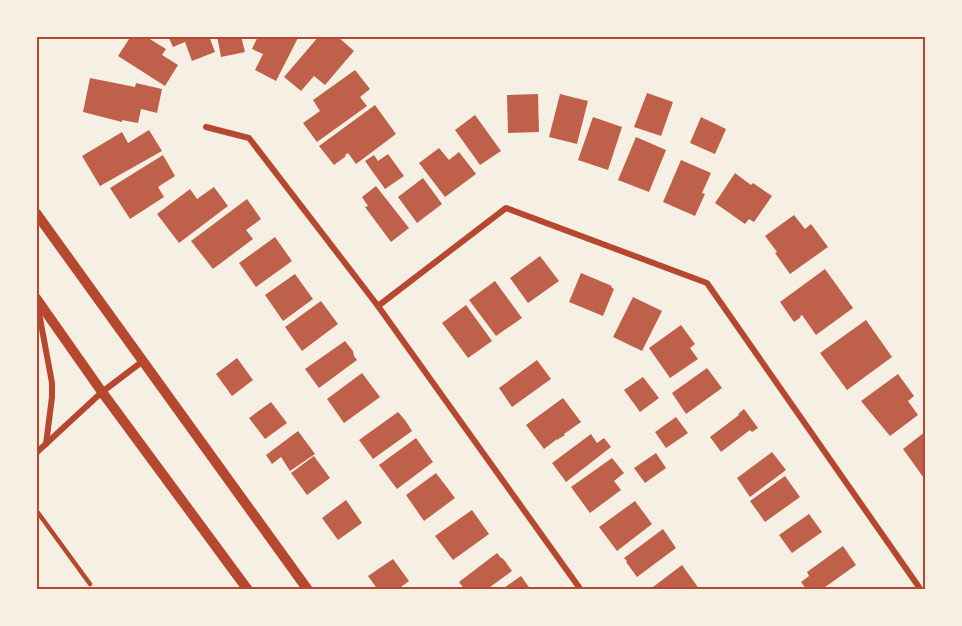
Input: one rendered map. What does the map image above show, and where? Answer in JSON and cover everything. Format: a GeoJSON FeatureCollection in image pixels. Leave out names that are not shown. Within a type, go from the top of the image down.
{"type":"FeatureCollection","features":[{"type":"Feature","properties":{"kind":"street"},"geometry":{"type":"LineString","coordinates":[[207,127],[249,138],[378,306],[582,590]]}},
{"type":"Feature","properties":{"kind":"street"},"geometry":{"type":"LineString","coordinates":[[378,306],[506,208],[707,283],[921,590]]}},
{"type":"Feature","properties":{"kind":"street"},"geometry":{"type":"LineString","coordinates":[[36,213],[308,590]]}},
{"type":"Feature","properties":{"kind":"street"},"geometry":{"type":"LineString","coordinates":[[36,298],[102,392],[248,590]]}},
{"type":"Feature","properties":{"kind":"street"},"geometry":{"type":"LineString","coordinates":[[36,298],[52,383],[46,444]]}},
{"type":"Feature","properties":{"kind":"street"},"geometry":{"type":"LineString","coordinates":[[36,453],[102,392],[143,361]]}},
{"type":"Feature","properties":{"kind":"lane"},"geometry":{"type":"LineString","coordinates":[[36,510],[90,584]]}},
{"type":"Feature","properties":{"kind":"building"},"geometry":{"type":"Polygon","coordinates":[[[131,36],[145,36],[166,49],[162,55],[178,65],[165,86],[118,56],[131,36]]]}},
{"type":"Feature","properties":{"kind":"building"},"geometry":{"type":"Polygon","coordinates":[[[168,36],[209,36],[215,52],[192,61],[185,42],[173,47],[168,36]]]}},
{"type":"Feature","properties":{"kind":"building"},"geometry":{"type":"Polygon","coordinates":[[[217,36],[241,36],[245,52],[221,57],[217,36]]]}},
{"type":"Feature","properties":{"kind":"building"},"geometry":{"type":"Polygon","coordinates":[[[258,36],[299,36],[276,81],[255,70],[263,54],[252,49],[258,36]]]}},
{"type":"Feature","properties":{"kind":"building"},"geometry":{"type":"Polygon","coordinates":[[[319,36],[337,36],[354,51],[325,85],[314,76],[301,91],[284,77],[319,36]]]}},
{"type":"Feature","properties":{"kind":"building"},"geometry":{"type":"Polygon","coordinates":[[[355,70],[370,89],[360,97],[367,106],[317,142],[303,123],[320,111],[313,100],[355,70]]]}},
{"type":"Feature","properties":{"kind":"building"},"geometry":{"type":"Polygon","coordinates":[[[90,78],[135,87],[136,83],[162,89],[157,113],[141,109],[138,123],[122,120],[122,122],[83,112],[90,78]]]}},
{"type":"Feature","properties":{"kind":"building"},"geometry":{"type":"Polygon","coordinates":[[[647,93],[673,102],[661,136],[634,127],[647,93]]]}},
{"type":"Feature","properties":{"kind":"building"},"geometry":{"type":"Polygon","coordinates":[[[538,94],[539,132],[508,133],[507,95],[538,94]]]}},
{"type":"Feature","properties":{"kind":"building"},"geometry":{"type":"Polygon","coordinates":[[[560,94],[588,101],[577,144],[549,137],[560,94]]]}},
{"type":"Feature","properties":{"kind":"building"},"geometry":{"type":"Polygon","coordinates":[[[375,105],[396,134],[356,164],[348,153],[334,165],[319,146],[375,105]]]}},
{"type":"Feature","properties":{"kind":"building"},"geometry":{"type":"Polygon","coordinates":[[[475,115],[501,151],[480,165],[455,130],[475,115]]]}},
{"type":"Feature","properties":{"kind":"building"},"geometry":{"type":"Polygon","coordinates":[[[593,117],[622,127],[608,170],[578,160],[593,117]]]}},
{"type":"Feature","properties":{"kind":"building"},"geometry":{"type":"Polygon","coordinates":[[[701,117],[726,129],[715,154],[690,143],[701,117]]]}},
{"type":"Feature","properties":{"kind":"building"},"geometry":{"type":"Polygon","coordinates":[[[149,130],[162,151],[100,186],[82,156],[122,132],[128,143],[149,130]]]}},
{"type":"Feature","properties":{"kind":"building"},"geometry":{"type":"Polygon","coordinates":[[[636,137],[666,150],[649,192],[618,180],[636,137]]]}},
{"type":"Feature","properties":{"kind":"building"},"geometry":{"type":"Polygon","coordinates":[[[439,148],[449,160],[459,152],[476,174],[445,197],[419,163],[439,148]]]}},
{"type":"Feature","properties":{"kind":"building"},"geometry":{"type":"Polygon","coordinates":[[[388,154],[404,176],[385,189],[365,161],[374,155],[378,161],[388,154]]]}},
{"type":"Feature","properties":{"kind":"building"},"geometry":{"type":"Polygon","coordinates":[[[163,155],[175,176],[158,187],[164,197],[130,219],[110,188],[163,155]]]}},
{"type":"Feature","properties":{"kind":"building"},"geometry":{"type":"Polygon","coordinates":[[[681,160],[711,173],[695,216],[663,202],[681,160]]]}},
{"type":"Feature","properties":{"kind":"building"},"geometry":{"type":"Polygon","coordinates":[[[735,173],[772,196],[754,222],[749,219],[745,224],[715,203],[735,173]]]}},
{"type":"Feature","properties":{"kind":"building"},"geometry":{"type":"Polygon","coordinates":[[[423,178],[442,204],[417,223],[398,197],[423,178]]]}},
{"type":"Feature","properties":{"kind":"building"},"geometry":{"type":"Polygon","coordinates":[[[376,186],[409,228],[391,242],[365,207],[368,206],[362,197],[376,186]]]}},
{"type":"Feature","properties":{"kind":"building"},"geometry":{"type":"Polygon","coordinates":[[[214,187],[228,206],[179,243],[157,214],[190,189],[197,199],[214,187]]]}},
{"type":"Feature","properties":{"kind":"building"},"geometry":{"type":"Polygon","coordinates":[[[247,199],[261,219],[246,230],[253,239],[213,269],[191,241],[247,199]]]}},
{"type":"Feature","properties":{"kind":"building"},"geometry":{"type":"Polygon","coordinates":[[[794,215],[805,229],[811,224],[828,247],[790,274],[765,236],[794,215]]]}},
{"type":"Feature","properties":{"kind":"building"},"geometry":{"type":"Polygon","coordinates":[[[275,237],[292,261],[256,287],[239,263],[275,237]]]}},
{"type":"Feature","properties":{"kind":"building"},"geometry":{"type":"Polygon","coordinates":[[[540,256],[559,281],[528,303],[510,278],[540,256]]]}},
{"type":"Feature","properties":{"kind":"building"},"geometry":{"type":"Polygon","coordinates":[[[825,269],[853,308],[816,335],[802,315],[794,322],[780,302],[825,269]]]}},
{"type":"Feature","properties":{"kind":"building"},"geometry":{"type":"Polygon","coordinates":[[[581,273],[612,286],[614,289],[603,316],[569,302],[581,273]]]}},
{"type":"Feature","properties":{"kind":"building"},"geometry":{"type":"Polygon","coordinates":[[[295,274],[313,299],[283,321],[265,295],[295,274]]]}},
{"type":"Feature","properties":{"kind":"building"},"geometry":{"type":"Polygon","coordinates":[[[495,281],[522,318],[496,336],[469,300],[495,281]]]}},
{"type":"Feature","properties":{"kind":"building"},"geometry":{"type":"Polygon","coordinates":[[[633,297],[662,311],[642,351],[613,337],[633,297]]]}},
{"type":"Feature","properties":{"kind":"building"},"geometry":{"type":"Polygon","coordinates":[[[321,301],[338,324],[302,351],[285,327],[321,301]]]}},
{"type":"Feature","properties":{"kind":"building"},"geometry":{"type":"Polygon","coordinates":[[[466,305],[492,341],[468,358],[442,323],[466,305]]]}},
{"type":"Feature","properties":{"kind":"building"},"geometry":{"type":"Polygon","coordinates":[[[866,320],[892,357],[847,390],[820,353],[866,320]]]}},
{"type":"Feature","properties":{"kind":"building"},"geometry":{"type":"Polygon","coordinates":[[[681,325],[695,344],[690,348],[698,359],[670,378],[649,348],[681,325]]]}},
{"type":"Feature","properties":{"kind":"building"},"geometry":{"type":"Polygon","coordinates":[[[345,341],[357,360],[319,388],[305,369],[345,341]]]}},
{"type":"Feature","properties":{"kind":"building"},"geometry":{"type":"Polygon","coordinates":[[[237,358],[253,380],[232,396],[216,374],[237,358]]]}},
{"type":"Feature","properties":{"kind":"building"},"geometry":{"type":"Polygon","coordinates":[[[537,360],[551,379],[512,407],[499,388],[537,360]]]}},
{"type":"Feature","properties":{"kind":"building"},"geometry":{"type":"Polygon","coordinates":[[[707,368],[722,388],[686,414],[672,393],[707,368]]]}},
{"type":"Feature","properties":{"kind":"building"},"geometry":{"type":"Polygon","coordinates":[[[362,373],[380,397],[344,423],[327,399],[362,373]]]}},
{"type":"Feature","properties":{"kind":"building"},"geometry":{"type":"Polygon","coordinates":[[[898,374],[914,396],[908,401],[918,415],[890,436],[861,401],[898,374]]]}},
{"type":"Feature","properties":{"kind":"building"},"geometry":{"type":"Polygon","coordinates":[[[643,377],[659,398],[640,412],[624,390],[643,377]]]}},
{"type":"Feature","properties":{"kind":"building"},"geometry":{"type":"Polygon","coordinates":[[[563,398],[581,422],[544,449],[526,425],[563,398]]]}},
{"type":"Feature","properties":{"kind":"building"},"geometry":{"type":"Polygon","coordinates":[[[271,402],[287,423],[265,439],[249,418],[271,402]]]}},
{"type":"Feature","properties":{"kind":"building"},"geometry":{"type":"Polygon","coordinates":[[[744,409],[758,428],[752,432],[750,430],[721,452],[710,437],[744,409]]]}},
{"type":"Feature","properties":{"kind":"building"},"geometry":{"type":"Polygon","coordinates":[[[398,412],[412,431],[373,459],[359,440],[398,412]]]}},
{"type":"Feature","properties":{"kind":"building"},"geometry":{"type":"Polygon","coordinates":[[[676,417],[688,433],[666,448],[655,432],[676,417]]]}},
{"type":"Feature","properties":{"kind":"building"},"geometry":{"type":"Polygon","coordinates":[[[298,431],[315,454],[290,471],[281,457],[272,464],[266,455],[298,431]]]}},
{"type":"Feature","properties":{"kind":"building"},"geometry":{"type":"Polygon","coordinates":[[[926,431],[926,481],[903,449],[926,431]]]}},
{"type":"Feature","properties":{"kind":"building"},"geometry":{"type":"Polygon","coordinates":[[[591,434],[597,443],[604,438],[611,447],[566,482],[552,463],[591,434]]]}},
{"type":"Feature","properties":{"kind":"building"},"geometry":{"type":"Polygon","coordinates":[[[416,438],[433,462],[397,489],[379,465],[416,438]]]}},
{"type":"Feature","properties":{"kind":"building"},"geometry":{"type":"Polygon","coordinates":[[[772,452],[786,470],[750,497],[737,478],[772,452]]]}},
{"type":"Feature","properties":{"kind":"building"},"geometry":{"type":"Polygon","coordinates":[[[656,453],[666,468],[645,483],[634,468],[656,453]]]}},
{"type":"Feature","properties":{"kind":"building"},"geometry":{"type":"Polygon","coordinates":[[[314,456],[330,478],[307,495],[291,473],[314,456]]]}},
{"type":"Feature","properties":{"kind":"building"},"geometry":{"type":"Polygon","coordinates":[[[612,458],[624,473],[614,481],[621,490],[590,513],[571,487],[612,458]]]}},
{"type":"Feature","properties":{"kind":"building"},"geometry":{"type":"Polygon","coordinates":[[[436,473],[455,498],[424,521],[406,495],[436,473]]]}},
{"type":"Feature","properties":{"kind":"building"},"geometry":{"type":"Polygon","coordinates":[[[785,476],[800,497],[765,522],[750,501],[785,476]]]}},
{"type":"Feature","properties":{"kind":"building"},"geometry":{"type":"Polygon","coordinates":[[[346,500],[362,523],[338,540],[322,518],[346,500]]]}},
{"type":"Feature","properties":{"kind":"building"},"geometry":{"type":"Polygon","coordinates":[[[635,501],[652,524],[617,551],[599,527],[635,501]]]}},
{"type":"Feature","properties":{"kind":"building"},"geometry":{"type":"Polygon","coordinates":[[[472,510],[489,534],[453,560],[435,536],[472,510]]]}},
{"type":"Feature","properties":{"kind":"building"},"geometry":{"type":"Polygon","coordinates":[[[809,514],[822,532],[792,553],[779,535],[809,514]]]}},
{"type":"Feature","properties":{"kind":"building"},"geometry":{"type":"Polygon","coordinates":[[[663,529],[676,548],[637,577],[624,558],[663,529]]]}},
{"type":"Feature","properties":{"kind":"building"},"geometry":{"type":"Polygon","coordinates":[[[843,546],[856,565],[821,590],[818,587],[814,590],[807,590],[801,582],[809,576],[807,572],[843,546]]]}},
{"type":"Feature","properties":{"kind":"building"},"geometry":{"type":"Polygon","coordinates":[[[497,553],[512,571],[486,590],[465,590],[459,582],[497,553]]]}},
{"type":"Feature","properties":{"kind":"building"},"geometry":{"type":"Polygon","coordinates":[[[393,559],[409,581],[397,590],[378,590],[368,576],[393,559]]]}},
{"type":"Feature","properties":{"kind":"building"},"geometry":{"type":"Polygon","coordinates":[[[682,565],[700,590],[649,590],[682,565]]]}},
{"type":"Feature","properties":{"kind":"building"},"geometry":{"type":"Polygon","coordinates":[[[521,576],[531,590],[501,590],[521,576]]]}}]}
